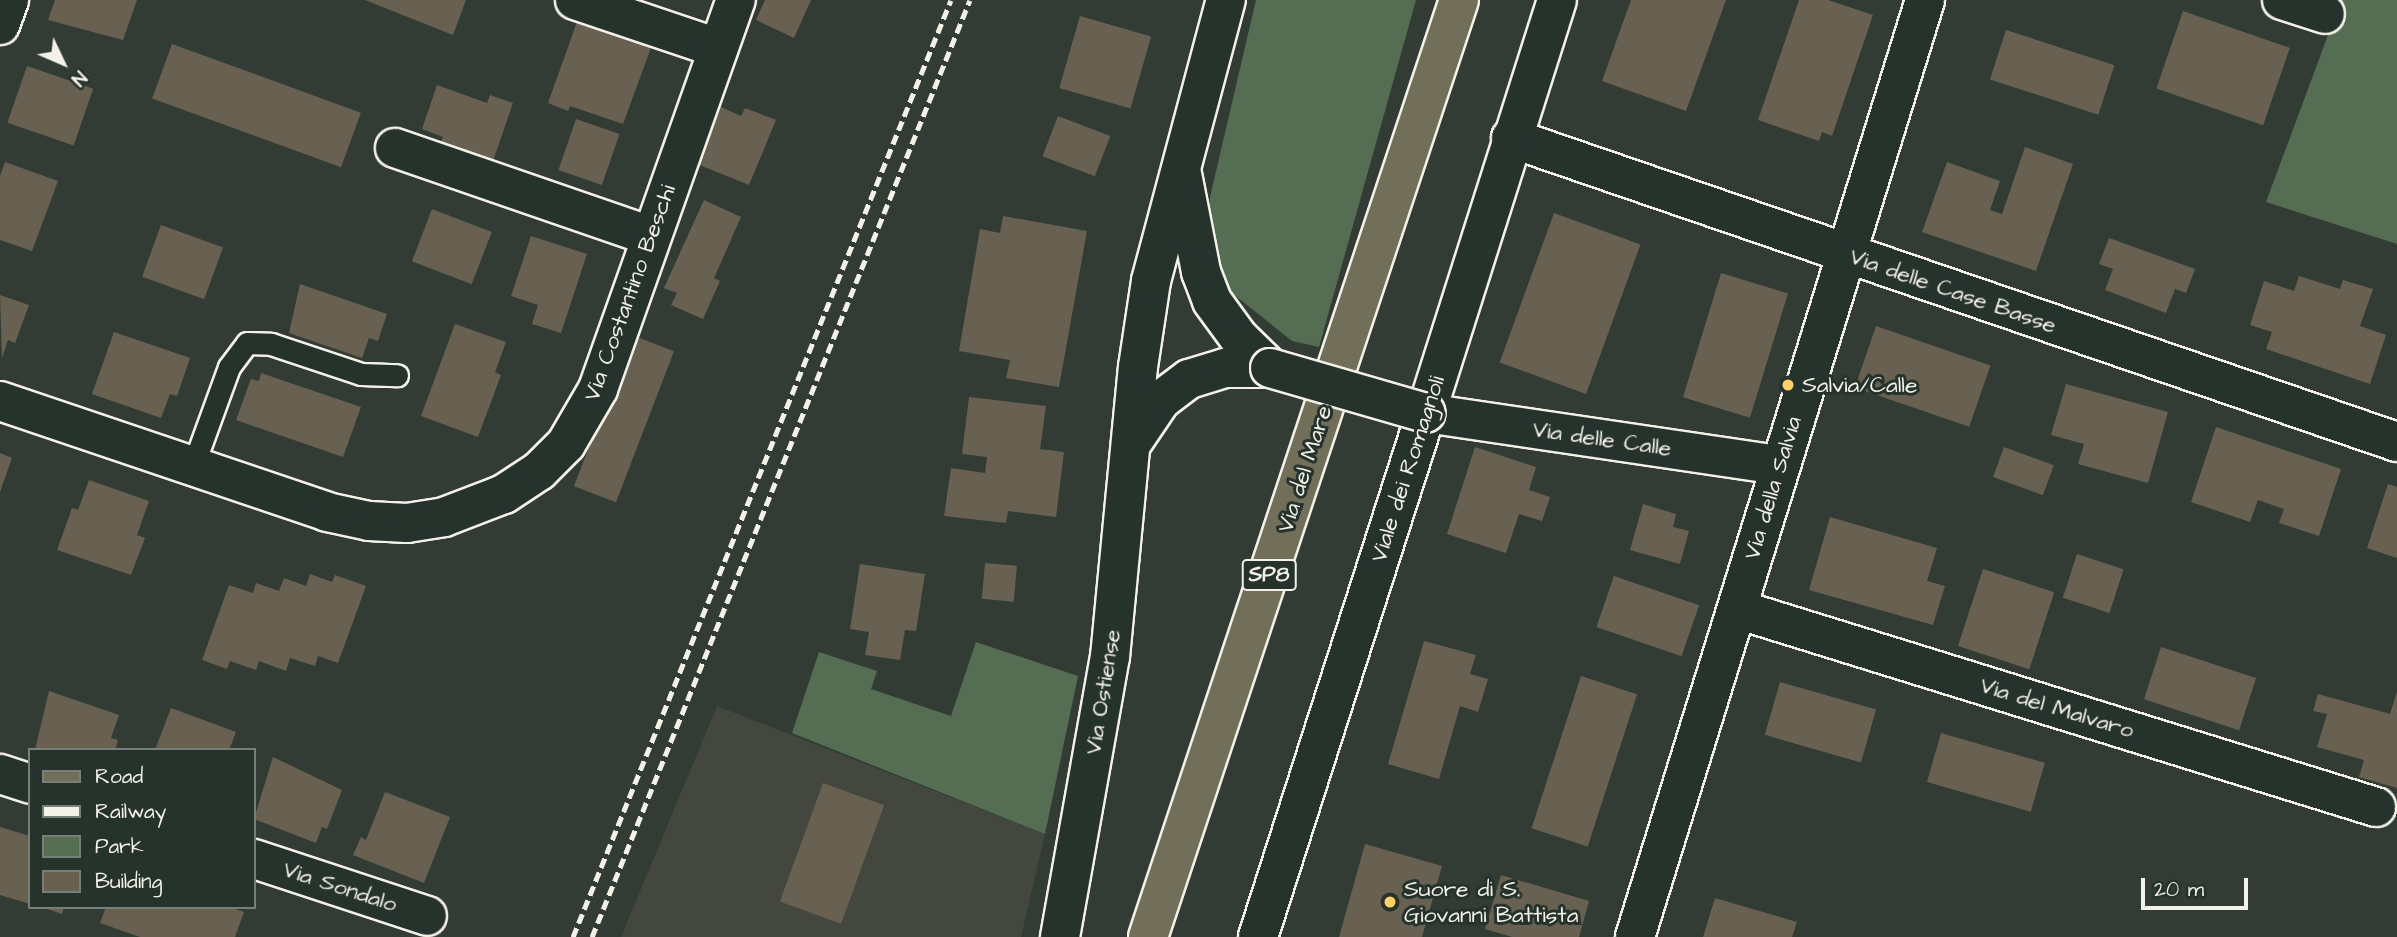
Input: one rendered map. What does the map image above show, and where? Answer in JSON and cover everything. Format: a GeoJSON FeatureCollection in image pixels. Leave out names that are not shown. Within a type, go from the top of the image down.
{"type":"FeatureCollection","features":[{"type":"Feature","properties":{"kind":"main road"},"geometry":{"type":"LineString","coordinates":[[1390,214],[1436,0]]}},
{"type":"Feature","properties":{"kind":"main road","name":"Via del Mare"},"geometry":{"type":"LineString","coordinates":[[1148,937],[1460,0]]}},
{"type":"Feature","properties":{"kind":"street"},"geometry":{"type":"LineString","coordinates":[[0,25],[9,0]]}},
{"type":"Feature","properties":{"kind":"street"},"geometry":{"type":"LineString","coordinates":[[575,0],[718,48]]}},
{"type":"Feature","properties":{"kind":"street","name":"Via Costantino Beschi"},"geometry":{"type":"LineString","coordinates":[[0,401],[369,522],[407,523],[444,517],[504,494],[555,457],[583,419],[736,0]]}},
{"type":"Feature","properties":{"kind":"street","name":"Via Ostiense"},"geometry":{"type":"LineString","coordinates":[[1060,937],[1110,657],[1131,444],[1151,281],[1180,162],[1226,0]]}},
{"type":"Feature","properties":{"kind":"street","name":"Viale dei Romagnoli"},"geometry":{"type":"LineString","coordinates":[[1258,937],[1557,0]]}},
{"type":"Feature","properties":{"kind":"street","name":"Via della Salvia"},"geometry":{"type":"LineString","coordinates":[[1635,937],[1737,609],[1778,465],[1926,0]]}},
{"type":"Feature","properties":{"kind":"street"},"geometry":{"type":"LineString","coordinates":[[2282,0],[2325,14]]}},
{"type":"Feature","properties":{"kind":"street","name":"Via delle Case Basse"},"geometry":{"type":"LineString","coordinates":[[1511,138],[2397,442]]}},
{"type":"Feature","properties":{"kind":"street"},"geometry":{"type":"LineString","coordinates":[[395,148],[651,236]]}},
{"type":"Feature","properties":{"kind":"street","name":"Via Ostiense"},"geometry":{"type":"LineString","coordinates":[[1180,162],[1206,287],[1230,328],[1270,368]]}},
{"type":"Feature","properties":{"kind":"street","name":"Via Ostiense"},"geometry":{"type":"LineString","coordinates":[[1131,444],[1161,400],[1189,379],[1226,368],[1270,368],[1426,413]]}},
{"type":"Feature","properties":{"kind":"street","name":"Via delle Calle"},"geometry":{"type":"LineString","coordinates":[[1426,413],[1778,465]]}},
{"type":"Feature","properties":{"kind":"street","name":"Via del Malvaro"},"geometry":{"type":"LineString","coordinates":[[1737,609],[2376,807]]}},
{"type":"Feature","properties":{"kind":"street"},"geometry":{"type":"LineString","coordinates":[[0,774],[28,783]]}},
{"type":"Feature","properties":{"kind":"street","name":"Via Sondalo"},"geometry":{"type":"LineString","coordinates":[[256,860],[426,916]]}},
{"type":"Feature","properties":{"kind":"lane"},"geometry":{"type":"LineString","coordinates":[[193,466],[229,367],[247,343],[271,344],[361,374],[397,376]]}},
{"type":"Feature","properties":{"kind":"shaded area"},"geometry":{"type":"Polygon","coordinates":[[[717,706],[1045,834],[1021,937],[621,937],[717,706]]]}},
{"type":"Feature","properties":{"kind":"green space"},"geometry":{"type":"Polygon","coordinates":[[[1256,0],[1416,0],[1319,347],[1292,341],[1227,289],[1210,245],[1210,197],[1256,0]]]}},
{"type":"Feature","properties":{"kind":"green space"},"geometry":{"type":"Polygon","coordinates":[[[2341,0],[2397,0],[2397,244],[2266,202],[2341,0]]]}},
{"type":"Feature","properties":{"kind":"green space"},"geometry":{"type":"Polygon","coordinates":[[[976,642],[1078,676],[1045,834],[792,733],[819,652],[877,671],[871,689],[951,716],[976,642]]]}},
{"type":"Feature","properties":{"kind":"building"},"geometry":{"type":"Polygon","coordinates":[[[55,0],[137,0],[123,40],[48,20],[55,0]]]}},
{"type":"Feature","properties":{"kind":"building"},"geometry":{"type":"Polygon","coordinates":[[[365,0],[466,0],[453,35],[365,0]]]}},
{"type":"Feature","properties":{"kind":"building"},"geometry":{"type":"Polygon","coordinates":[[[765,0],[811,0],[794,38],[756,20],[765,0]]]}},
{"type":"Feature","properties":{"kind":"building"},"geometry":{"type":"Polygon","coordinates":[[[1631,0],[1726,0],[1686,111],[1602,81],[1631,0]]]}},
{"type":"Feature","properties":{"kind":"building"},"geometry":{"type":"Polygon","coordinates":[[[1799,0],[1828,0],[1873,15],[1832,136],[1822,132],[1819,141],[1758,120],[1799,0]]]}},
{"type":"Feature","properties":{"kind":"building"},"geometry":{"type":"Polygon","coordinates":[[[582,8],[656,34],[623,124],[570,106],[568,111],[548,103],[582,8]]]}},
{"type":"Feature","properties":{"kind":"building"},"geometry":{"type":"Polygon","coordinates":[[[2183,11],[2290,48],[2263,125],[2156,89],[2183,11]]]}},
{"type":"Feature","properties":{"kind":"building"},"geometry":{"type":"Polygon","coordinates":[[[1080,16],[1151,36],[1130,108],[1059,88],[1080,16]]]}},
{"type":"Feature","properties":{"kind":"building"},"geometry":{"type":"Polygon","coordinates":[[[2006,30],[2114,65],[2098,115],[1990,79],[2006,30]]]}},
{"type":"Feature","properties":{"kind":"building"},"geometry":{"type":"Polygon","coordinates":[[[172,44],[361,113],[341,167],[152,99],[172,44]]]}},
{"type":"Feature","properties":{"kind":"building"},"geometry":{"type":"Polygon","coordinates":[[[27,66],[93,89],[74,146],[7,123],[27,66]]]}},
{"type":"Feature","properties":{"kind":"building"},"geometry":{"type":"Polygon","coordinates":[[[437,85],[487,103],[490,95],[513,103],[493,161],[440,143],[443,137],[422,129],[437,85]]]}},
{"type":"Feature","properties":{"kind":"building"},"geometry":{"type":"Polygon","coordinates":[[[721,107],[741,116],[745,108],[776,120],[749,185],[697,164],[721,107]]]}},
{"type":"Feature","properties":{"kind":"building"},"geometry":{"type":"Polygon","coordinates":[[[1058,116],[1110,136],[1095,176],[1043,156],[1058,116]]]}},
{"type":"Feature","properties":{"kind":"building"},"geometry":{"type":"Polygon","coordinates":[[[576,119],[619,134],[602,185],[558,170],[576,119]]]}},
{"type":"Feature","properties":{"kind":"building"},"geometry":{"type":"Polygon","coordinates":[[[2025,147],[2073,164],[2036,271],[1922,232],[1947,162],[2000,181],[1990,210],[2002,214],[2025,147]]]}},
{"type":"Feature","properties":{"kind":"building"},"geometry":{"type":"Polygon","coordinates":[[[5,162],[58,181],[32,251],[0,240],[0,176],[5,162]]]}},
{"type":"Feature","properties":{"kind":"building"},"geometry":{"type":"Polygon","coordinates":[[[704,200],[741,217],[714,278],[720,281],[703,319],[671,305],[677,293],[664,288],[704,200]]]}},
{"type":"Feature","properties":{"kind":"building"},"geometry":{"type":"Polygon","coordinates":[[[432,209],[492,232],[472,284],[412,261],[432,209]]]}},
{"type":"Feature","properties":{"kind":"building"},"geometry":{"type":"Polygon","coordinates":[[[1554,213],[1640,244],[1586,394],[1500,362],[1554,213]]]}},
{"type":"Feature","properties":{"kind":"building"},"geometry":{"type":"Polygon","coordinates":[[[1003,216],[1087,231],[1059,387],[1006,378],[1010,360],[959,351],[980,229],[1000,233],[1003,216]]]}},
{"type":"Feature","properties":{"kind":"building"},"geometry":{"type":"Polygon","coordinates":[[[161,225],[223,248],[204,299],[142,277],[161,225]]]}},
{"type":"Feature","properties":{"kind":"building"},"geometry":{"type":"Polygon","coordinates":[[[531,236],[587,254],[561,333],[532,324],[538,305],[511,296],[531,236]]]}},
{"type":"Feature","properties":{"kind":"building"},"geometry":{"type":"Polygon","coordinates":[[[2109,238],[2195,269],[2186,293],[2175,289],[2166,313],[2105,290],[2113,269],[2099,264],[2109,238]]]}},
{"type":"Feature","properties":{"kind":"building"},"geometry":{"type":"Polygon","coordinates":[[[1721,273],[1788,293],[1750,418],[1683,397],[1721,273]]]}},
{"type":"Feature","properties":{"kind":"building"},"geometry":{"type":"Polygon","coordinates":[[[2299,276],[2340,289],[2343,280],[2373,289],[2360,326],[2386,335],[2370,384],[2266,349],[2272,332],[2250,325],[2264,281],[2294,291],[2299,276]]]}},
{"type":"Feature","properties":{"kind":"building"},"geometry":{"type":"Polygon","coordinates":[[[300,284],[387,314],[378,341],[369,338],[362,358],[289,333],[300,284]]]}},
{"type":"Feature","properties":{"kind":"building"},"geometry":{"type":"Polygon","coordinates":[[[0,295],[29,305],[15,343],[8,340],[2,358],[0,295]]]}},
{"type":"Feature","properties":{"kind":"building"},"geometry":{"type":"Polygon","coordinates":[[[455,324],[506,342],[495,372],[501,375],[478,437],[421,416],[455,324]]]}},
{"type":"Feature","properties":{"kind":"building"},"geometry":{"type":"Polygon","coordinates":[[[1876,326],[1990,365],[1969,427],[1855,387],[1876,326]]]}},
{"type":"Feature","properties":{"kind":"building"},"geometry":{"type":"Polygon","coordinates":[[[114,332],[190,358],[177,396],[170,394],[161,418],[92,394],[114,332]]]}},
{"type":"Feature","properties":{"kind":"building"},"geometry":{"type":"Polygon","coordinates":[[[632,335],[674,351],[616,502],[574,486],[632,335]]]}},
{"type":"Feature","properties":{"kind":"building"},"geometry":{"type":"Polygon","coordinates":[[[261,373],[361,407],[343,457],[236,420],[251,379],[259,381],[261,373]]]}},
{"type":"Feature","properties":{"kind":"building"},"geometry":{"type":"Polygon","coordinates":[[[2066,384],[2168,412],[2148,483],[2078,464],[2084,444],[2051,435],[2066,384]]]}},
{"type":"Feature","properties":{"kind":"building"},"geometry":{"type":"Polygon","coordinates":[[[969,397],[1046,406],[1040,449],[1064,452],[1056,517],[1008,511],[1006,523],[944,516],[951,468],[985,473],[987,457],[962,454],[969,397]]]}},
{"type":"Feature","properties":{"kind":"building"},"geometry":{"type":"Polygon","coordinates":[[[2216,427],[2341,469],[2319,536],[2279,523],[2284,509],[2258,500],[2250,522],[2191,502],[2216,427]]]}},
{"type":"Feature","properties":{"kind":"building"},"geometry":{"type":"Polygon","coordinates":[[[1475,447],[1536,467],[1529,490],[1550,497],[1542,521],[1519,514],[1506,553],[1447,534],[1475,447]]]}},
{"type":"Feature","properties":{"kind":"building"},"geometry":{"type":"Polygon","coordinates":[[[2004,447],[2054,465],[2043,495],[1993,477],[2004,447]]]}},
{"type":"Feature","properties":{"kind":"building"},"geometry":{"type":"Polygon","coordinates":[[[0,453],[12,458],[0,492],[0,453]]]}},
{"type":"Feature","properties":{"kind":"building"},"geometry":{"type":"Polygon","coordinates":[[[89,480],[149,501],[137,535],[145,538],[131,575],[57,550],[72,508],[78,510],[89,480]]]}},
{"type":"Feature","properties":{"kind":"building"},"geometry":{"type":"Polygon","coordinates":[[[2388,484],[2397,487],[2397,558],[2367,548],[2388,484]]]}},
{"type":"Feature","properties":{"kind":"building"},"geometry":{"type":"Polygon","coordinates":[[[1643,504],[1676,514],[1673,527],[1689,531],[1680,564],[1630,550],[1643,504]]]}},
{"type":"Feature","properties":{"kind":"building"},"geometry":{"type":"Polygon","coordinates":[[[1830,517],[1937,548],[1927,581],[1945,586],[1933,625],[1809,590],[1830,517]]]}},
{"type":"Feature","properties":{"kind":"building"},"geometry":{"type":"Polygon","coordinates":[[[2077,554],[2124,569],[2109,613],[2063,598],[2077,554]]]}},
{"type":"Feature","properties":{"kind":"building"},"geometry":{"type":"Polygon","coordinates":[[[985,563],[1017,566],[1014,602],[982,599],[985,563]]]}},
{"type":"Feature","properties":{"kind":"building"},"geometry":{"type":"Polygon","coordinates":[[[860,564],[925,574],[916,631],[905,630],[900,660],[865,655],[869,632],[850,629],[860,564]]]}},
{"type":"Feature","properties":{"kind":"building"},"geometry":{"type":"Polygon","coordinates":[[[1983,569],[2054,592],[2029,669],[1958,646],[1983,569]]]}},
{"type":"Feature","properties":{"kind":"building"},"geometry":{"type":"Polygon","coordinates":[[[310,574],[332,582],[335,575],[366,586],[338,663],[318,656],[315,666],[290,658],[286,671],[259,661],[256,670],[230,661],[227,669],[202,660],[229,585],[253,593],[256,583],[279,591],[284,578],[306,586],[310,574]]]}},
{"type":"Feature","properties":{"kind":"building"},"geometry":{"type":"Polygon","coordinates":[[[1614,576],[1699,605],[1682,656],[1596,627],[1614,576]]]}},
{"type":"Feature","properties":{"kind":"building"},"geometry":{"type":"Polygon","coordinates":[[[1424,641],[1476,655],[1470,674],[1488,679],[1478,712],[1460,706],[1439,779],[1388,764],[1424,641]]]}},
{"type":"Feature","properties":{"kind":"building"},"geometry":{"type":"Polygon","coordinates":[[[2161,647],[2256,678],[2239,730],[2144,699],[2161,647]]]}},
{"type":"Feature","properties":{"kind":"building"},"geometry":{"type":"Polygon","coordinates":[[[1581,676],[1637,694],[1588,846],[1532,828],[1581,676]]]}},
{"type":"Feature","properties":{"kind":"building"},"geometry":{"type":"Polygon","coordinates":[[[1780,682],[1876,710],[1861,762],[1765,735],[1780,682]]]}},
{"type":"Feature","properties":{"kind":"building"},"geometry":{"type":"Polygon","coordinates":[[[49,691],[119,715],[111,738],[118,740],[116,748],[35,748],[49,691]]]}},
{"type":"Feature","properties":{"kind":"building"},"geometry":{"type":"Polygon","coordinates":[[[2397,692],[2397,788],[2359,777],[2364,760],[2317,747],[2327,714],[2313,711],[2318,694],[2390,714],[2397,692]]]}},
{"type":"Feature","properties":{"kind":"building"},"geometry":{"type":"Polygon","coordinates":[[[171,708],[236,732],[230,748],[156,748],[171,708]]]}},
{"type":"Feature","properties":{"kind":"building"},"geometry":{"type":"Polygon","coordinates":[[[1941,733],[2045,763],[2031,812],[1927,782],[1941,733]]]}},
{"type":"Feature","properties":{"kind":"building"},"geometry":{"type":"Polygon","coordinates":[[[273,757],[342,790],[327,829],[322,827],[316,843],[256,820],[273,757]]]}},
{"type":"Feature","properties":{"kind":"building"},"geometry":{"type":"Polygon","coordinates":[[[823,783],[884,805],[841,924],[780,901],[823,783]]]}},
{"type":"Feature","properties":{"kind":"building"},"geometry":{"type":"Polygon","coordinates":[[[385,792],[450,817],[424,883],[353,855],[361,837],[366,840],[385,792]]]}},
{"type":"Feature","properties":{"kind":"building"},"geometry":{"type":"Polygon","coordinates":[[[0,827],[28,835],[28,903],[0,895],[0,827]]]}},
{"type":"Feature","properties":{"kind":"building","name":"Suore di S. Giovanni Battista"},"geometry":{"type":"Polygon","coordinates":[[[1365,844],[1442,866],[1422,937],[1339,937],[1365,844]]]}},
{"type":"Feature","properties":{"kind":"building"},"geometry":{"type":"Polygon","coordinates":[[[1501,875],[1589,901],[1579,937],[1512,937],[1485,929],[1501,875]]]}},
{"type":"Feature","properties":{"kind":"building"},"geometry":{"type":"Polygon","coordinates":[[[1715,898],[1797,922],[1792,937],[1703,937],[1715,898]]]}},
{"type":"Feature","properties":{"kind":"building"},"geometry":{"type":"Polygon","coordinates":[[[47,909],[63,909],[62,914],[47,909]]]}},
{"type":"Feature","properties":{"kind":"building"},"geometry":{"type":"Polygon","coordinates":[[[105,909],[235,909],[244,912],[235,937],[140,937],[100,923],[105,909]]]}},
{"type":"Feature","properties":{"kind":"railway"},"geometry":{"type":"LineString","coordinates":[[573,937],[951,0]]}},
{"type":"Feature","properties":{"kind":"railway"},"geometry":{"type":"LineString","coordinates":[[592,937],[970,0]]}},
{"type":"Feature","properties":{"kind":"place","name":"Salvia/Calle"},"geometry":{"type":"Point","coordinates":[1788,385]}},
{"type":"Feature","properties":{"kind":"place","name":"Suore di S. Giovanni Battista"},"geometry":{"type":"Point","coordinates":[1390,902]}}]}
